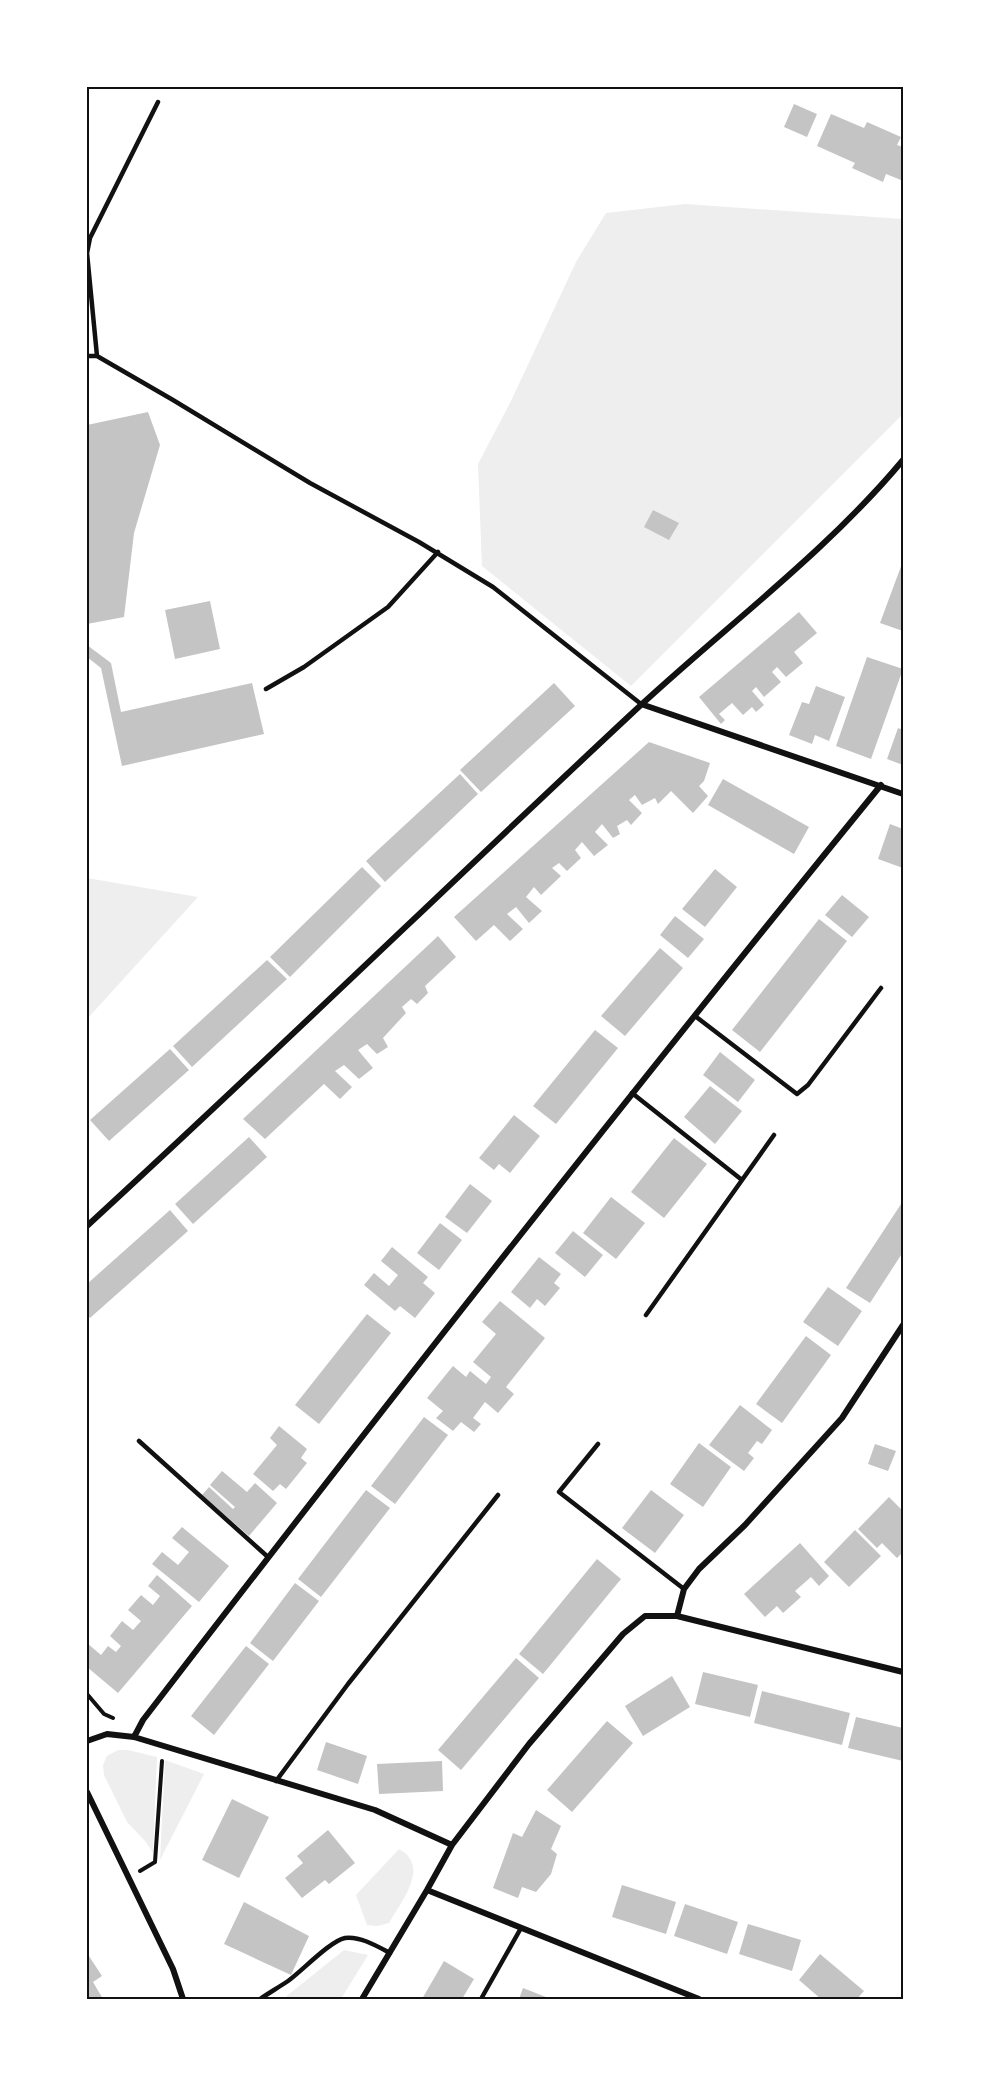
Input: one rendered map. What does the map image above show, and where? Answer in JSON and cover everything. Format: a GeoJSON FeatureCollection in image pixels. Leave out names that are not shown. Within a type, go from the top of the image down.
{"type":"FeatureCollection","features":[{"type":"Feature","properties":{"kind":"street"},"geometry":{"type":"LineString","coordinates":[[87,1226],[641,704],[805,562],[872,497],[903,460]]}},
{"type":"Feature","properties":{"kind":"street"},"geometry":{"type":"LineString","coordinates":[[641,704],[903,794]]}},
{"type":"Feature","properties":{"kind":"street"},"geometry":{"type":"LineString","coordinates":[[134,1737],[143,1720],[491,1270],[882,785]]}},
{"type":"Feature","properties":{"kind":"street"},"geometry":{"type":"LineString","coordinates":[[677,1616],[684,1589],[699,1569],[745,1525],[842,1418],[903,1325]]}},
{"type":"Feature","properties":{"kind":"street"},"geometry":{"type":"LineString","coordinates":[[362,1999],[452,1845],[529,1744],[623,1634],[645,1616],[677,1616],[903,1672]]}},
{"type":"Feature","properties":{"kind":"street"},"geometry":{"type":"LineString","coordinates":[[87,1741],[107,1734],[134,1737],[163,1745],[375,1810],[452,1845]]}},
{"type":"Feature","properties":{"kind":"street"},"geometry":{"type":"LineString","coordinates":[[87,1792],[173,1969],[183,1999]]}},
{"type":"Feature","properties":{"kind":"street"},"geometry":{"type":"LineString","coordinates":[[427,1890],[699,1999]]}},
{"type":"Feature","properties":{"kind":"lane"},"geometry":{"type":"LineString","coordinates":[[98,356],[87,253],[90,237],[158,102]]}},
{"type":"Feature","properties":{"kind":"lane"},"geometry":{"type":"LineString","coordinates":[[87,356],[98,356],[310,483],[438,552],[493,587],[641,704]]}},
{"type":"Feature","properties":{"kind":"lane"},"geometry":{"type":"LineString","coordinates":[[266,689],[304,667],[388,607],[438,552]]}},
{"type":"Feature","properties":{"kind":"lane"},"geometry":{"type":"LineString","coordinates":[[694,1016],[797,1094],[808,1085],[881,988]]}},
{"type":"Feature","properties":{"kind":"lane"},"geometry":{"type":"LineString","coordinates":[[632,1093],[742,1180]]}},
{"type":"Feature","properties":{"kind":"lane"},"geometry":{"type":"LineString","coordinates":[[646,1315],[774,1135]]}},
{"type":"Feature","properties":{"kind":"lane"},"geometry":{"type":"LineString","coordinates":[[139,1441],[268,1557]]}},
{"type":"Feature","properties":{"kind":"lane"},"geometry":{"type":"LineString","coordinates":[[598,1444],[560,1492],[684,1589]]}},
{"type":"Feature","properties":{"kind":"lane"},"geometry":{"type":"LineString","coordinates":[[276,1780],[348,1684],[498,1495]]}},
{"type":"Feature","properties":{"kind":"lane"},"geometry":{"type":"LineString","coordinates":[[481,1999],[521,1928]]}},
{"type":"Feature","properties":{"kind":"lane"},"geometry":{"type":"LineString","coordinates":[[260,1999],[345,1938],[371,1943],[390,1953]]}},
{"type":"Feature","properties":{"kind":"path"},"geometry":{"type":"LineString","coordinates":[[87,1694],[104,1714],[139,1728]]}},
{"type":"Feature","properties":{"kind":"path"},"geometry":{"type":"LineString","coordinates":[[128,1878],[155,1862],[163,1745]]}},
{"type":"Feature","properties":{"kind":"shaded area"},"geometry":{"type":"Polygon","coordinates":[[[685,204],[903,219],[903,414],[631,686],[482,566],[478,464],[511,401],[576,262],[606,213],[685,204]]]}},
{"type":"Feature","properties":{"kind":"shaded area"},"geometry":{"type":"Polygon","coordinates":[[[87,878],[198,897],[87,1019],[87,878]]]}},
{"type":"Feature","properties":{"kind":"shaded area"},"geometry":{"type":"Polygon","coordinates":[[[118,1750],[157,1757],[153,1853],[127,1822],[104,1775],[103,1765],[107,1756],[118,1750]]]}},
{"type":"Feature","properties":{"kind":"shaded area"},"geometry":{"type":"Polygon","coordinates":[[[165,1760],[204,1774],[160,1860],[165,1760]]]}},
{"type":"Feature","properties":{"kind":"shaded area"},"geometry":{"type":"Polygon","coordinates":[[[399,1849],[408,1856],[413,1865],[413,1874],[406,1895],[389,1923],[377,1926],[367,1925],[356,1895],[399,1849]]]}},
{"type":"Feature","properties":{"kind":"shaded area"},"geometry":{"type":"Polygon","coordinates":[[[344,1950],[368,1955],[341,1999],[283,1999],[344,1950]]]}},
{"type":"Feature","properties":{"kind":"building"},"geometry":{"type":"Polygon","coordinates":[[[794,104],[817,114],[807,137],[784,127],[794,104]]]}},
{"type":"Feature","properties":{"kind":"building"},"geometry":{"type":"Polygon","coordinates":[[[831,114],[864,128],[867,122],[901,137],[897,145],[903,147],[901,180],[886,174],[883,182],[852,168],[855,163],[817,146],[831,114]]]}},
{"type":"Feature","properties":{"kind":"building"},"geometry":{"type":"Polygon","coordinates":[[[148,412],[160,445],[134,533],[124,617],[87,624],[87,425],[148,412]]]}},
{"type":"Feature","properties":{"kind":"building"},"geometry":{"type":"Polygon","coordinates":[[[653,510],[679,523],[669,540],[644,527],[653,510]]]}},
{"type":"Feature","properties":{"kind":"building"},"geometry":{"type":"Polygon","coordinates":[[[903,561],[903,631],[880,623],[903,561]]]}},
{"type":"Feature","properties":{"kind":"building"},"geometry":{"type":"Polygon","coordinates":[[[210,601],[220,649],[175,659],[165,610],[210,601]]]}},
{"type":"Feature","properties":{"kind":"building"},"geometry":{"type":"Polygon","coordinates":[[[799,612],[817,633],[794,652],[803,663],[786,677],[777,667],[772,672],[781,682],[764,697],[756,687],[752,691],[764,705],[756,712],[752,707],[743,715],[732,703],[719,714],[725,720],[721,724],[699,697],[799,612]]]}},
{"type":"Feature","properties":{"kind":"building"},"geometry":{"type":"Polygon","coordinates":[[[87,645],[111,663],[121,712],[252,683],[264,734],[122,766],[101,668],[87,657],[87,645]]]}},
{"type":"Feature","properties":{"kind":"building"},"geometry":{"type":"Polygon","coordinates":[[[867,657],[903,669],[871,759],[836,746],[867,657]]]}},
{"type":"Feature","properties":{"kind":"building"},"geometry":{"type":"Polygon","coordinates":[[[554,683],[575,706],[481,792],[460,770],[554,683]]]}},
{"type":"Feature","properties":{"kind":"building"},"geometry":{"type":"Polygon","coordinates":[[[816,686],[845,697],[829,741],[815,735],[812,744],[789,735],[802,702],[809,704],[816,686]]]}},
{"type":"Feature","properties":{"kind":"building"},"geometry":{"type":"Polygon","coordinates":[[[898,728],[903,730],[903,765],[887,759],[898,728]]]}},
{"type":"Feature","properties":{"kind":"building"},"geometry":{"type":"Polygon","coordinates":[[[649,742],[710,763],[704,781],[699,786],[708,796],[693,813],[671,791],[658,804],[655,798],[642,805],[635,795],[629,800],[642,813],[631,825],[627,820],[617,826],[620,834],[613,838],[602,824],[595,832],[608,845],[594,856],[582,842],[575,850],[581,858],[567,871],[559,863],[552,868],[561,876],[541,895],[534,887],[526,897],[542,911],[529,923],[516,907],[507,914],[523,929],[510,941],[494,925],[476,941],[454,917],[649,742]]]}},
{"type":"Feature","properties":{"kind":"building"},"geometry":{"type":"Polygon","coordinates":[[[460,774],[478,794],[385,882],[366,861],[460,774]]]}},
{"type":"Feature","properties":{"kind":"building"},"geometry":{"type":"Polygon","coordinates":[[[723,779],[809,827],[794,854],[708,805],[723,779]]]}},
{"type":"Feature","properties":{"kind":"building"},"geometry":{"type":"Polygon","coordinates":[[[890,824],[903,829],[903,868],[878,859],[890,824]]]}},
{"type":"Feature","properties":{"kind":"building"},"geometry":{"type":"Polygon","coordinates":[[[362,867],[381,886],[290,977],[270,957],[362,867]]]}},
{"type":"Feature","properties":{"kind":"building"},"geometry":{"type":"Polygon","coordinates":[[[715,869],[737,887],[705,927],[682,909],[715,869]]]}},
{"type":"Feature","properties":{"kind":"building"},"geometry":{"type":"Polygon","coordinates":[[[842,895],[869,917],[852,937],[825,915],[842,895]]]}},
{"type":"Feature","properties":{"kind":"building"},"geometry":{"type":"Polygon","coordinates":[[[675,916],[704,939],[688,958],[660,935],[675,916]]]}},
{"type":"Feature","properties":{"kind":"building"},"geometry":{"type":"Polygon","coordinates":[[[819,919],[847,941],[760,1052],[732,1030],[819,919]]]}},
{"type":"Feature","properties":{"kind":"building"},"geometry":{"type":"Polygon","coordinates":[[[438,936],[456,957],[425,986],[428,993],[417,1004],[411,999],[402,1007],[406,1013],[383,1038],[388,1047],[377,1054],[367,1044],[358,1050],[373,1068],[359,1079],[344,1065],[335,1071],[352,1087],[340,1099],[324,1084],[265,1139],[243,1119],[438,936]]]}},
{"type":"Feature","properties":{"kind":"building"},"geometry":{"type":"Polygon","coordinates":[[[660,948],[683,968],[625,1036],[601,1016],[660,948]]]}},
{"type":"Feature","properties":{"kind":"building"},"geometry":{"type":"Polygon","coordinates":[[[267,960],[287,979],[192,1067],[173,1046],[267,960]]]}},
{"type":"Feature","properties":{"kind":"building"},"geometry":{"type":"Polygon","coordinates":[[[595,1030],[618,1048],[556,1124],[533,1106],[595,1030]]]}},
{"type":"Feature","properties":{"kind":"building"},"geometry":{"type":"Polygon","coordinates":[[[170,1049],[189,1070],[109,1141],[90,1120],[170,1049]]]}},
{"type":"Feature","properties":{"kind":"building"},"geometry":{"type":"Polygon","coordinates":[[[720,1052],[755,1080],[738,1102],[703,1075],[720,1052]]]}},
{"type":"Feature","properties":{"kind":"building"},"geometry":{"type":"Polygon","coordinates":[[[710,1086],[742,1111],[715,1144],[684,1117],[710,1086]]]}},
{"type":"Feature","properties":{"kind":"building"},"geometry":{"type":"Polygon","coordinates":[[[514,1115],[540,1136],[510,1173],[499,1164],[494,1170],[479,1158],[514,1115]]]}},
{"type":"Feature","properties":{"kind":"building"},"geometry":{"type":"Polygon","coordinates":[[[249,1137],[267,1157],[193,1224],[175,1204],[249,1137]]]}},
{"type":"Feature","properties":{"kind":"building"},"geometry":{"type":"Polygon","coordinates":[[[674,1138],[707,1164],[664,1218],[631,1192],[674,1138]]]}},
{"type":"Feature","properties":{"kind":"building"},"geometry":{"type":"Polygon","coordinates":[[[470,1184],[492,1201],[467,1233],[445,1217],[470,1184]]]}},
{"type":"Feature","properties":{"kind":"building"},"geometry":{"type":"Polygon","coordinates":[[[611,1197],[645,1223],[616,1259],[583,1233],[611,1197]]]}},
{"type":"Feature","properties":{"kind":"building"},"geometry":{"type":"Polygon","coordinates":[[[903,1201],[903,1252],[870,1303],[846,1288],[903,1201]]]}},
{"type":"Feature","properties":{"kind":"building"},"geometry":{"type":"Polygon","coordinates":[[[170,1210],[188,1231],[90,1318],[87,1314],[87,1284],[170,1210]]]}},
{"type":"Feature","properties":{"kind":"building"},"geometry":{"type":"Polygon","coordinates":[[[440,1223],[462,1240],[439,1270],[417,1253],[440,1223]]]}},
{"type":"Feature","properties":{"kind":"building"},"geometry":{"type":"Polygon","coordinates":[[[573,1231],[603,1255],[585,1277],[555,1253],[573,1231]]]}},
{"type":"Feature","properties":{"kind":"building"},"geometry":{"type":"Polygon","coordinates":[[[392,1247],[428,1277],[423,1283],[435,1293],[415,1318],[400,1306],[395,1311],[364,1285],[374,1273],[389,1286],[398,1275],[381,1261],[392,1247]]]}},
{"type":"Feature","properties":{"kind":"building"},"geometry":{"type":"Polygon","coordinates":[[[539,1257],[561,1274],[554,1283],[560,1288],[545,1306],[537,1299],[530,1308],[511,1292],[539,1257]]]}},
{"type":"Feature","properties":{"kind":"building"},"geometry":{"type":"Polygon","coordinates":[[[828,1287],[862,1311],[838,1346],[803,1322],[828,1287]]]}},
{"type":"Feature","properties":{"kind":"building"},"geometry":{"type":"Polygon","coordinates":[[[500,1301],[545,1338],[506,1387],[514,1394],[498,1413],[485,1402],[473,1418],[481,1424],[474,1432],[461,1422],[453,1431],[436,1418],[443,1411],[427,1398],[453,1366],[466,1377],[470,1371],[486,1384],[491,1377],[473,1362],[496,1334],[482,1322],[500,1301]]]}},
{"type":"Feature","properties":{"kind":"building"},"geometry":{"type":"Polygon","coordinates":[[[367,1314],[391,1333],[319,1424],[295,1405],[367,1314]]]}},
{"type":"Feature","properties":{"kind":"building"},"geometry":{"type":"Polygon","coordinates":[[[806,1336],[831,1355],[782,1423],[756,1404],[806,1336]]]}},
{"type":"Feature","properties":{"kind":"building"},"geometry":{"type":"Polygon","coordinates":[[[740,1405],[772,1430],[762,1444],[757,1441],[748,1453],[754,1458],[744,1471],[709,1445],[740,1405]]]}},
{"type":"Feature","properties":{"kind":"building"},"geometry":{"type":"Polygon","coordinates":[[[424,1417],[448,1435],[395,1504],[371,1486],[424,1417]]]}},
{"type":"Feature","properties":{"kind":"building"},"geometry":{"type":"Polygon","coordinates":[[[279,1426],[307,1449],[301,1458],[307,1463],[286,1489],[280,1484],[273,1491],[253,1474],[277,1445],[270,1438],[279,1426]]]}},
{"type":"Feature","properties":{"kind":"building"},"geometry":{"type":"Polygon","coordinates":[[[699,1443],[731,1467],[703,1507],[670,1484],[699,1443]]]}},
{"type":"Feature","properties":{"kind":"building"},"geometry":{"type":"Polygon","coordinates":[[[875,1444],[896,1451],[888,1471],[868,1464],[875,1444]]]}},
{"type":"Feature","properties":{"kind":"building"},"geometry":{"type":"Polygon","coordinates":[[[222,1471],[247,1492],[255,1483],[277,1503],[249,1536],[202,1495],[209,1487],[233,1509],[235,1507],[210,1485],[222,1471]]]}},
{"type":"Feature","properties":{"kind":"building"},"geometry":{"type":"Polygon","coordinates":[[[366,1490],[390,1508],[321,1597],[298,1579],[366,1490]]]}},
{"type":"Feature","properties":{"kind":"building"},"geometry":{"type":"Polygon","coordinates":[[[651,1490],[684,1515],[655,1553],[622,1528],[651,1490]]]}},
{"type":"Feature","properties":{"kind":"building"},"geometry":{"type":"Polygon","coordinates":[[[889,1497],[903,1511],[901,1525],[903,1527],[903,1552],[897,1558],[882,1543],[877,1548],[858,1529],[889,1497]]]}},
{"type":"Feature","properties":{"kind":"building"},"geometry":{"type":"Polygon","coordinates":[[[182,1527],[229,1566],[199,1602],[152,1564],[162,1552],[178,1565],[189,1552],[172,1538],[182,1527]]]}},
{"type":"Feature","properties":{"kind":"building"},"geometry":{"type":"Polygon","coordinates":[[[855,1530],[881,1556],[849,1587],[824,1562],[855,1530]]]}},
{"type":"Feature","properties":{"kind":"building"},"geometry":{"type":"Polygon","coordinates":[[[800,1543],[829,1576],[819,1586],[811,1577],[795,1591],[801,1597],[783,1613],[777,1606],[765,1617],[744,1594],[800,1543]]]}},
{"type":"Feature","properties":{"kind":"building"},"geometry":{"type":"Polygon","coordinates":[[[597,1559],[621,1579],[543,1674],[519,1654],[597,1559]]]}},
{"type":"Feature","properties":{"kind":"building"},"geometry":{"type":"Polygon","coordinates":[[[157,1575],[192,1606],[118,1693],[87,1667],[87,1643],[101,1655],[108,1646],[116,1652],[121,1646],[110,1636],[122,1621],[133,1630],[141,1621],[128,1610],[141,1595],[153,1605],[160,1596],[148,1586],[157,1575]]]}},
{"type":"Feature","properties":{"kind":"building"},"geometry":{"type":"Polygon","coordinates":[[[295,1583],[319,1601],[273,1661],[250,1643],[295,1583]]]}},
{"type":"Feature","properties":{"kind":"building"},"geometry":{"type":"Polygon","coordinates":[[[246,1646],[269,1664],[214,1735],[191,1716],[246,1646]]]}},
{"type":"Feature","properties":{"kind":"building"},"geometry":{"type":"Polygon","coordinates":[[[516,1658],[539,1678],[461,1770],[438,1750],[516,1658]]]}},
{"type":"Feature","properties":{"kind":"building"},"geometry":{"type":"Polygon","coordinates":[[[703,1672],[758,1685],[750,1717],[695,1704],[703,1672]]]}},
{"type":"Feature","properties":{"kind":"building"},"geometry":{"type":"Polygon","coordinates":[[[672,1676],[690,1707],[643,1736],[625,1706],[672,1676]]]}},
{"type":"Feature","properties":{"kind":"building"},"geometry":{"type":"Polygon","coordinates":[[[762,1691],[850,1713],[842,1745],[754,1723],[762,1691]]]}},
{"type":"Feature","properties":{"kind":"building"},"geometry":{"type":"Polygon","coordinates":[[[856,1717],[903,1728],[903,1761],[848,1748],[856,1717]]]}},
{"type":"Feature","properties":{"kind":"building"},"geometry":{"type":"Polygon","coordinates":[[[607,1721],[633,1743],[572,1812],[547,1790],[607,1721]]]}},
{"type":"Feature","properties":{"kind":"building"},"geometry":{"type":"Polygon","coordinates":[[[326,1742],[367,1756],[358,1784],[317,1770],[326,1742]]]}},
{"type":"Feature","properties":{"kind":"building"},"geometry":{"type":"Polygon","coordinates":[[[442,1761],[443,1791],[379,1794],[377,1764],[442,1761]]]}},
{"type":"Feature","properties":{"kind":"building"},"geometry":{"type":"Polygon","coordinates":[[[232,1799],[269,1817],[239,1878],[202,1860],[232,1799]]]}},
{"type":"Feature","properties":{"kind":"building"},"geometry":{"type":"Polygon","coordinates":[[[536,1810],[561,1826],[551,1849],[557,1854],[551,1874],[536,1892],[522,1887],[518,1898],[493,1888],[513,1833],[522,1837],[536,1810]]]}},
{"type":"Feature","properties":{"kind":"building"},"geometry":{"type":"Polygon","coordinates":[[[328,1830],[355,1863],[329,1884],[325,1880],[302,1898],[285,1878],[303,1863],[297,1856],[328,1830]]]}},
{"type":"Feature","properties":{"kind":"building"},"geometry":{"type":"Polygon","coordinates":[[[622,1885],[676,1902],[666,1934],[612,1917],[622,1885]]]}},
{"type":"Feature","properties":{"kind":"building"},"geometry":{"type":"Polygon","coordinates":[[[244,1902],[309,1936],[291,1975],[224,1944],[244,1902]]]}},
{"type":"Feature","properties":{"kind":"building"},"geometry":{"type":"Polygon","coordinates":[[[685,1904],[738,1922],[727,1954],[674,1936],[685,1904]]]}},
{"type":"Feature","properties":{"kind":"building"},"geometry":{"type":"Polygon","coordinates":[[[748,1924],[801,1940],[792,1971],[739,1954],[748,1924]]]}},
{"type":"Feature","properties":{"kind":"building"},"geometry":{"type":"Polygon","coordinates":[[[87,1953],[102,1976],[93,1982],[103,1999],[87,1999],[87,1953]]]}},
{"type":"Feature","properties":{"kind":"building"},"geometry":{"type":"Polygon","coordinates":[[[820,1954],[864,1991],[857,1999],[821,1999],[799,1980],[820,1954]]]}},
{"type":"Feature","properties":{"kind":"building"},"geometry":{"type":"Polygon","coordinates":[[[444,1961],[474,1979],[462,1999],[422,1999],[444,1961]]]}},
{"type":"Feature","properties":{"kind":"building"},"geometry":{"type":"Polygon","coordinates":[[[523,1988],[551,1999],[519,1999],[523,1988]]]}}]}
